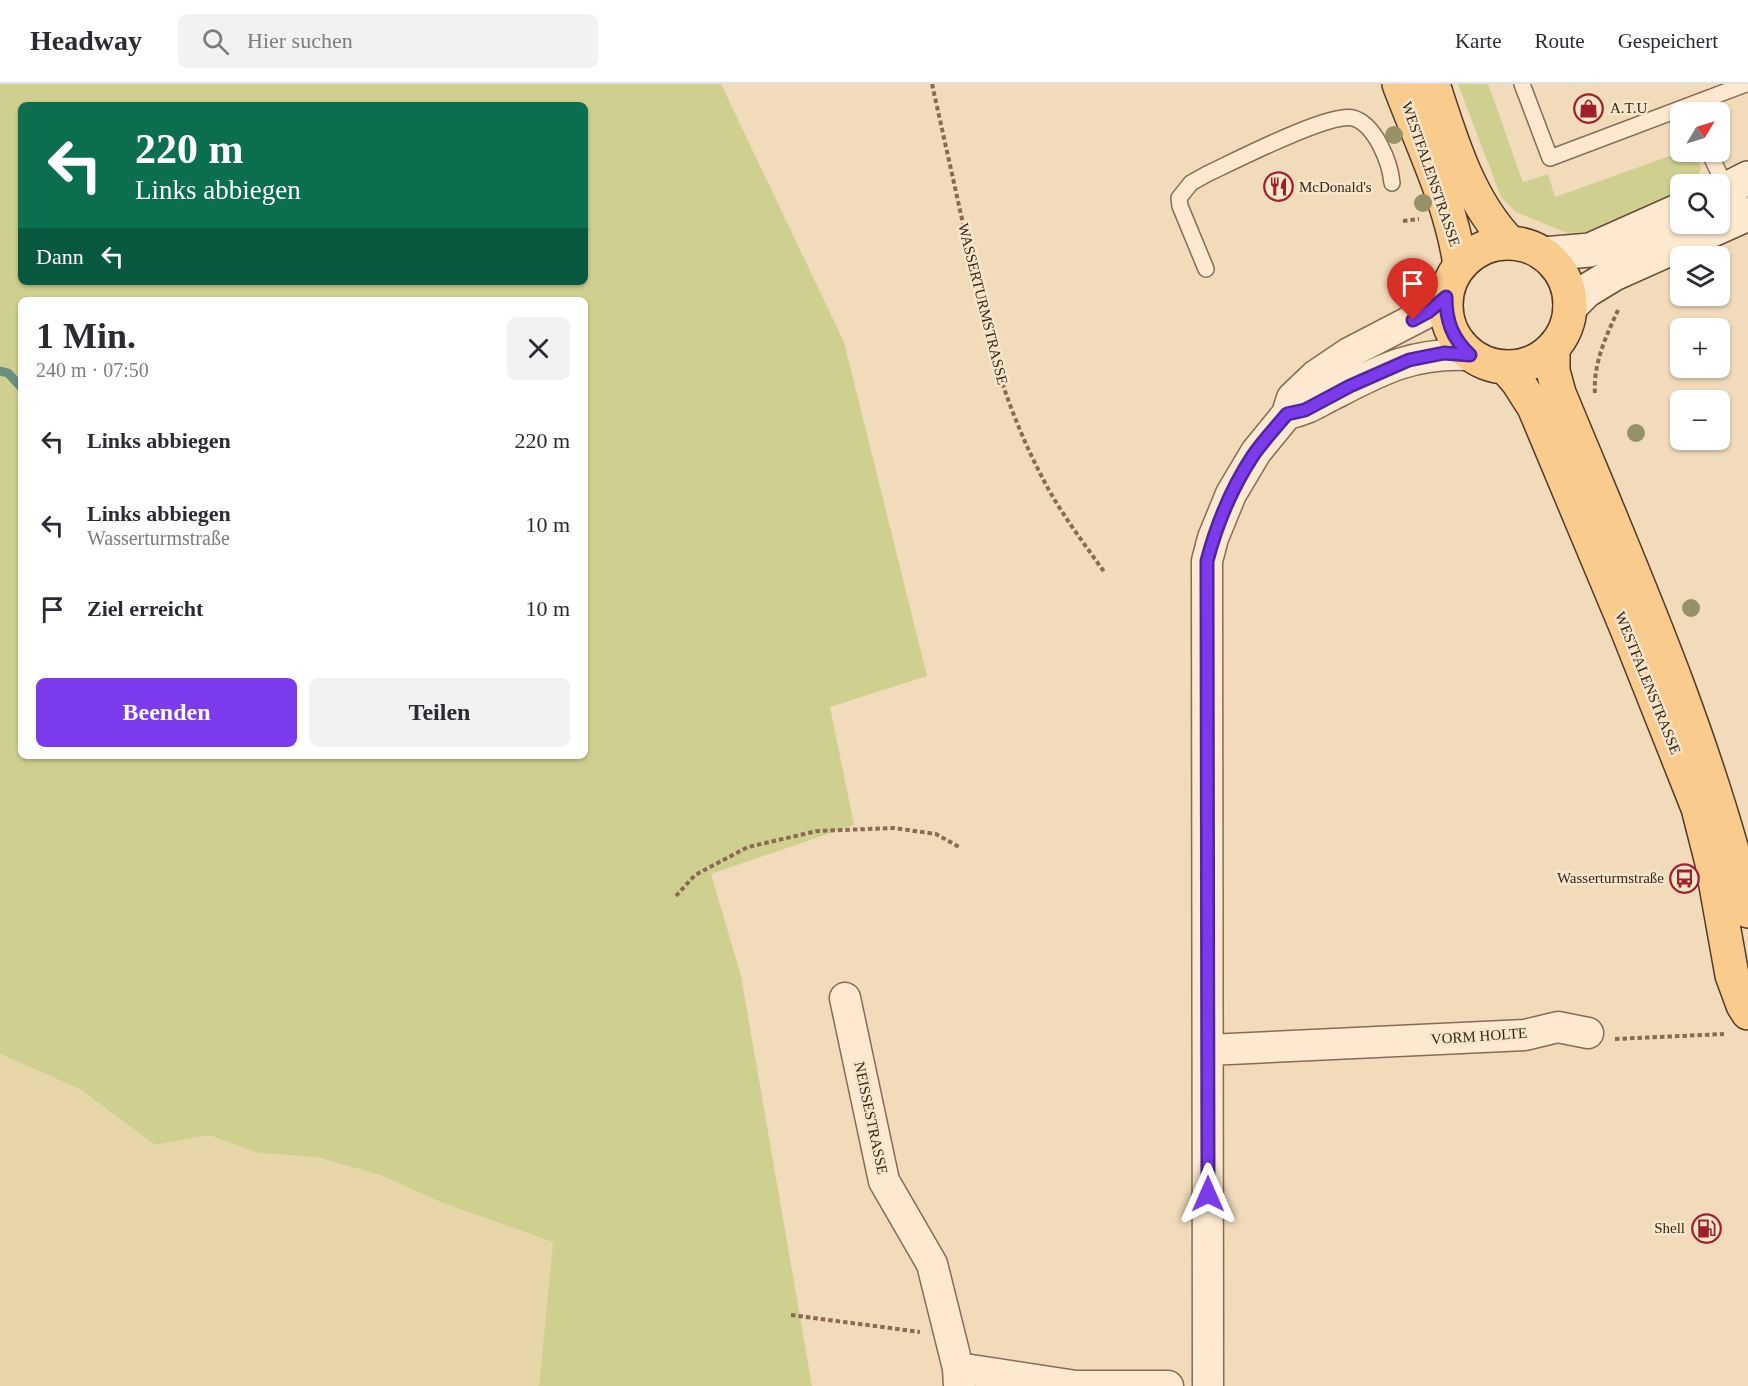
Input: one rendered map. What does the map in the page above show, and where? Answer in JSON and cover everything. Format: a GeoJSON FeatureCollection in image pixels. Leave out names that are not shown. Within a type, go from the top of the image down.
{"type":"FeatureCollection","features":[{"type":"Feature","properties":{"kind":"main road","name":"WESTFALENSTRASSE"},"geometry":{"type":"LineString","coordinates":[[1399,84],[1446,209],[1457,244],[1460,265]]}},
{"type":"Feature","properties":{"kind":"main road","name":"WESTFALENSTRASSE"},"geometry":{"type":"LineString","coordinates":[[1433,84],[1450,135],[1476,197],[1495,227],[1510,243]]}},
{"type":"Feature","properties":{"kind":"main road"},"geometry":{"type":"LineString","coordinates":[[1570,307],[1586,291],[1736,199]]}},
{"type":"Feature","properties":{"kind":"main road"},"geometry":{"type":"LineString","coordinates":[[1543,254],[1590,250],[1670,214]]}},
{"type":"Feature","properties":{"kind":"main road"},"geometry":{"type":"LineString","coordinates":[[1510,243],[1531,247],[1554,264],[1569,291],[1570,307],[1568,322],[1553,348],[1539,359],[1523,366],[1505,368],[1492,366],[1470,355],[1460,346],[1451,329],[1446,310],[1446,297],[1451,280],[1460,265],[1473,254],[1486,247],[1510,243]]}},
{"type":"Feature","properties":{"kind":"main road","name":"WESTFALENSTRASSE"},"geometry":{"type":"LineString","coordinates":[[1553,348],[1553,371],[1559,393],[1652,620],[1682,701],[1717,797],[1748,911]]}},
{"type":"Feature","properties":{"kind":"main road","name":"WESTFALENSTRASSE"},"geometry":{"type":"LineString","coordinates":[[1505,368],[1518,382],[1534,407],[1627,629],[1698,808],[1712,863],[1732,975],[1743,1005],[1737,1023]]}},
{"type":"Feature","properties":{"kind":"street"},"geometry":{"type":"LineString","coordinates":[[1208,1386],[1207,561],[1231,494],[1256,452],[1287,414],[1292,398],[1315,376],[1349,353],[1428,312],[1446,297]]}},
{"type":"Feature","properties":{"kind":"street"},"geometry":{"type":"LineString","coordinates":[[1287,414],[1305,410],[1335,393],[1409,360],[1444,353],[1470,355]]}},
{"type":"Feature","properties":{"kind":"street","name":"NEISSESTRASSE"},"geometry":{"type":"LineString","coordinates":[[845,998],[884,1181],[932,1264],[958,1377],[1076,1386],[1168,1386]]}},
{"type":"Feature","properties":{"kind":"street","name":"VORM HOLTE"},"geometry":{"type":"LineString","coordinates":[[1208,1050],[1525,1035],[1558,1027],[1588,1033]]}},
{"type":"Feature","properties":{"kind":"lane"},"geometry":{"type":"LineString","coordinates":[[1522,84],[1550,158],[1670,117]]}},
{"type":"Feature","properties":{"kind":"lane"},"geometry":{"type":"LineString","coordinates":[[1707,102],[1746,84]]}},
{"type":"Feature","properties":{"kind":"lane"},"geometry":{"type":"LineString","coordinates":[[1206,269],[1180,206],[1179,198],[1191,183],[1207,174],[1314,126],[1338,118],[1353,118],[1368,126],[1391,169],[1392,183]]}},
{"type":"Feature","properties":{"kind":"lane"},"geometry":{"type":"LineString","coordinates":[[1715,162],[1736,199]]}},
{"type":"Feature","properties":{"kind":"path","name":"WASSERTURMSTRASSE"},"geometry":{"type":"LineString","coordinates":[[932,84],[986,327],[996,367],[1012,414],[1043,479],[1105,573]]}},
{"type":"Feature","properties":{"kind":"path"},"geometry":{"type":"LineString","coordinates":[[1595,396],[1596,369],[1610,326],[1620,307]]}},
{"type":"Feature","properties":{"kind":"path"},"geometry":{"type":"LineString","coordinates":[[676,896],[694,875],[748,847],[817,831],[894,828],[936,834],[959,847]]}},
{"type":"Feature","properties":{"kind":"path"},"geometry":{"type":"LineString","coordinates":[[1588,1033],[1609,1039],[1737,1023]]}},
{"type":"Feature","properties":{"kind":"path"},"geometry":{"type":"LineString","coordinates":[[791,1315],[950,1336]]}},
{"type":"Feature","properties":{"kind":"shaded area"},"geometry":{"type":"Polygon","coordinates":[[[0,1054],[80,1089],[155,1145],[209,1135],[259,1153],[317,1157],[380,1175],[443,1203],[553,1242],[539,1386],[0,1386],[0,1054]]]}},
{"type":"Feature","properties":{"kind":"green space"},"geometry":{"type":"Polygon","coordinates":[[[0,84],[721,84],[844,342],[927,676],[830,707],[854,825],[711,874],[741,976],[812,1386],[539,1386],[553,1242],[443,1203],[380,1175],[317,1157],[259,1153],[209,1135],[155,1145],[80,1089],[0,1054],[0,84]]]}},
{"type":"Feature","properties":{"kind":"green space"},"geometry":{"type":"Polygon","coordinates":[[[1458,84],[1488,84],[1523,182],[1548,174],[1555,197],[1670,156],[1670,162],[1698,162],[1701,168],[1699,174],[1670,174],[1670,196],[1590,232],[1567,233],[1516,212],[1501,197],[1458,84]]]}},
{"type":"Feature","properties":{"kind":"waterway"},"geometry":{"type":"LineString","coordinates":[[0,371],[8,373],[18,384]]}},
{"type":"Feature","properties":{"kind":"place","name":"A.T.U"},"geometry":{"type":"Point","coordinates":[1589,108]}},
{"type":"Feature","properties":{"kind":"place","name":"McDonald's"},"geometry":{"type":"Point","coordinates":[1278,187]}},
{"type":"Feature","properties":{"kind":"place","name":"Wasserturmstraße"},"geometry":{"type":"Point","coordinates":[1685,878]}},
{"type":"Feature","properties":{"kind":"place","name":"Shell"},"geometry":{"type":"Point","coordinates":[1706,1228]}},
{"type":"Feature","properties":{"kind":"route"},"geometry":{"type":"LineString","coordinates":[[1208,1194],[1207,561],[1221,518],[1244,470],[1287,414],[1305,410],[1365,378],[1409,360],[1444,353],[1470,355],[1460,346],[1448,323],[1446,297],[1428,312],[1413,320]]}}]}
